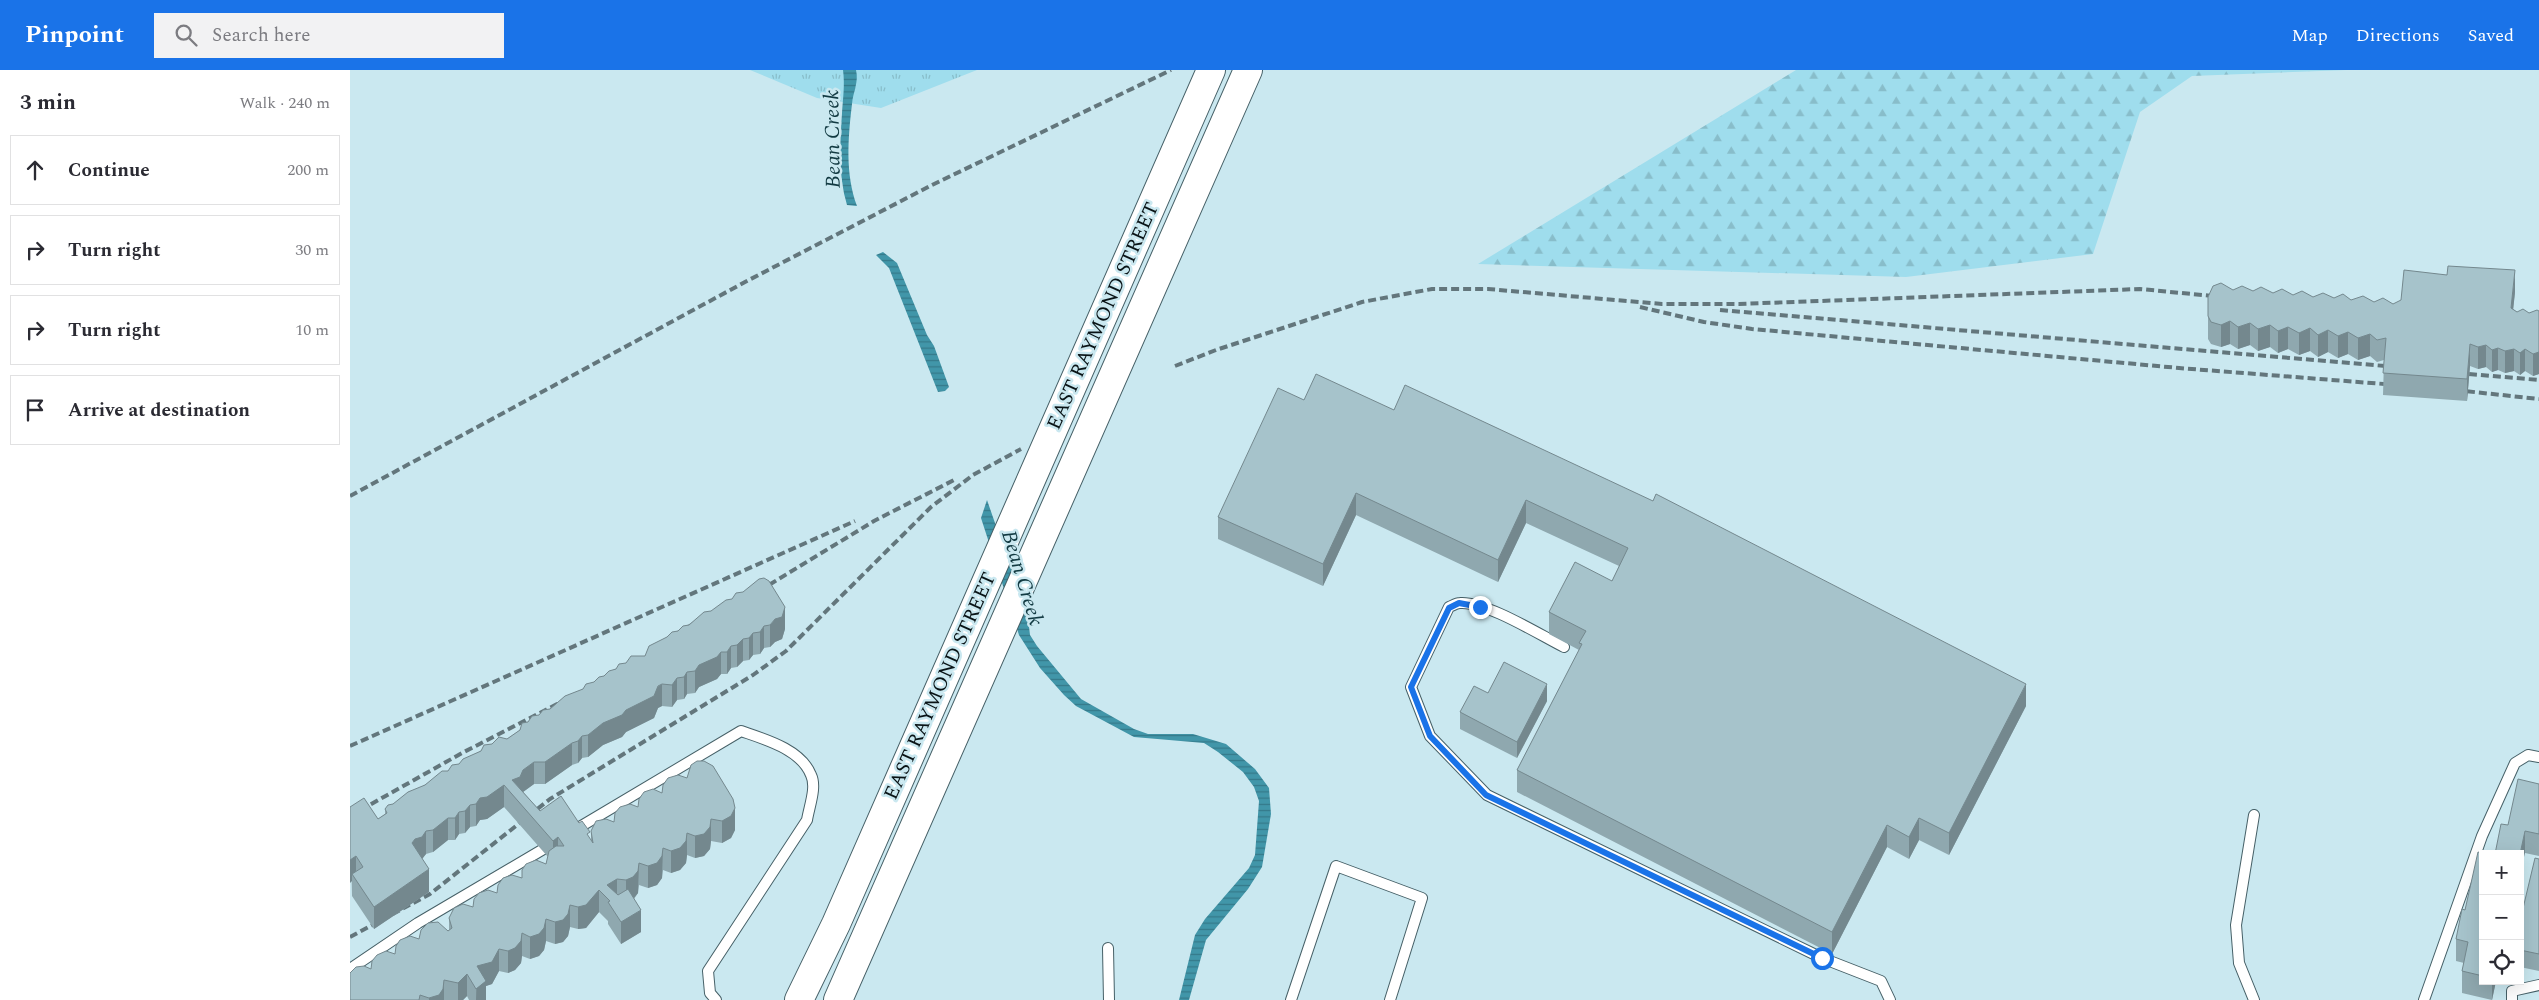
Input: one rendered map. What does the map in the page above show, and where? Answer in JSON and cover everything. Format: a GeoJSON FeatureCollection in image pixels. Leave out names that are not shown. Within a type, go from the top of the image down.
{"type":"FeatureCollection","features":[{"type":"Feature","properties":{"kind":"main road","name":"EAST RAYMOND STREET"},"geometry":{"type":"LineString","coordinates":[[799,1000],[836,924],[1211,70]]}},
{"type":"Feature","properties":{"kind":"main road","name":"EAST RAYMOND STREET"},"geometry":{"type":"LineString","coordinates":[[838,1000],[1248,70]]}},
{"type":"Feature","properties":{"kind":"lane"},"geometry":{"type":"LineString","coordinates":[[1564,647],[1508,618],[1480,607],[1459,603],[1449,608],[1411,687],[1430,736],[1486,795],[1822,958],[1882,981],[1890,1000]]}},
{"type":"Feature","properties":{"kind":"lane"},"geometry":{"type":"LineString","coordinates":[[350,969],[418,924],[741,731],[793,752],[812,775],[812,795],[806,820],[708,970],[710,993],[716,1000]]}},
{"type":"Feature","properties":{"kind":"lane"},"geometry":{"type":"LineString","coordinates":[[2424,1000],[2482,836],[2515,763],[2528,754],[2539,757]]}},
{"type":"Feature","properties":{"kind":"lane"},"geometry":{"type":"LineString","coordinates":[[2254,815],[2236,925],[2239,963],[2254,1000]]}},
{"type":"Feature","properties":{"kind":"lane"},"geometry":{"type":"LineString","coordinates":[[1291,1000],[1336,866],[1422,898],[1390,1000]]}},
{"type":"Feature","properties":{"kind":"lane"},"geometry":{"type":"LineString","coordinates":[[1108,948],[1109,1000]]}},
{"type":"Feature","properties":{"kind":"lane"},"geometry":{"type":"LineString","coordinates":[[2512,1000],[2512,991],[2539,985]]}},
{"type":"Feature","properties":{"kind":"green space"},"geometry":{"type":"Polygon","coordinates":[[[750,70],[977,70],[881,108],[817,98],[750,70]]]}},
{"type":"Feature","properties":{"kind":"green space"},"geometry":{"type":"Polygon","coordinates":[[[1796,70],[2347,70],[2192,76],[2140,112],[2093,254],[1906,277],[1478,264],[1796,70]]]}},
{"type":"Feature","properties":{"kind":"shaded area"},"geometry":{"type":"Polygon","coordinates":[[[843,70],[856,70],[857,74],[848,156],[853,194],[857,206],[847,205],[842,182],[840,159],[844,86],[843,70]]]}},
{"type":"Feature","properties":{"kind":"shaded area"},"geometry":{"type":"Polygon","coordinates":[[[883,252],[897,263],[927,335],[934,346],[949,387],[945,391],[938,392],[889,268],[876,255],[883,252]]]}},
{"type":"Feature","properties":{"kind":"shaded area"},"geometry":{"type":"Polygon","coordinates":[[[987,500],[1028,618],[1030,635],[1081,699],[1134,729],[1148,734],[1193,734],[1226,744],[1255,769],[1269,788],[1271,814],[1262,867],[1248,889],[1206,940],[1189,1000],[1179,1000],[1195,935],[1205,919],[1249,868],[1255,855],[1259,801],[1254,787],[1243,772],[1204,743],[1134,737],[1076,706],[1064,695],[1040,668],[1019,635],[981,518],[987,500]]]}},
{"type":"Feature","properties":{"kind":"building"},"geometry":{"type":"Polygon","coordinates":[[[2448,266],[2515,270],[2511,308],[2517,312],[2523,309],[2529,313],[2539,311],[2539,352],[2533,354],[2525,349],[2520,353],[2514,349],[2505,351],[2498,348],[2492,350],[2486,345],[2478,347],[2470,344],[2467,379],[2383,373],[2386,338],[2377,340],[2370,334],[2358,338],[2348,332],[2338,336],[2328,330],[2318,335],[2310,328],[2299,333],[2288,327],[2278,331],[2270,325],[2258,329],[2250,323],[2238,327],[2230,321],[2221,325],[2211,322],[2208,316],[2208,297],[2213,286],[2221,283],[2233,290],[2242,286],[2253,291],[2261,287],[2273,293],[2282,289],[2293,295],[2302,291],[2313,297],[2323,293],[2334,298],[2343,294],[2351,300],[2363,296],[2374,302],[2383,298],[2393,304],[2401,300],[2404,270],[2447,275],[2448,266]]]}},
{"type":"Feature","properties":{"kind":"building"},"geometry":{"type":"Polygon","coordinates":[[[1316,374],[1394,410],[1405,385],[1653,501],[1656,494],[2026,684],[1949,833],[1919,818],[1909,837],[1887,825],[1832,932],[1517,770],[1582,644],[1579,643],[1586,631],[1549,612],[1575,562],[1612,581],[1628,548],[1526,500],[1498,560],[1356,493],[1323,564],[1218,517],[1278,388],[1304,400],[1316,374]]]}},
{"type":"Feature","properties":{"kind":"building"},"geometry":{"type":"Polygon","coordinates":[[[764,578],[769,581],[785,607],[782,617],[775,619],[770,625],[764,626],[760,632],[753,633],[749,638],[743,639],[737,645],[731,646],[727,652],[721,652],[717,657],[699,665],[695,671],[687,672],[684,677],[677,678],[672,685],[662,684],[658,686],[654,696],[626,710],[622,715],[603,723],[588,735],[582,736],[578,741],[572,743],[545,762],[534,762],[523,770],[520,777],[512,780],[540,811],[561,796],[579,823],[582,821],[590,832],[587,834],[593,843],[591,831],[596,821],[606,819],[614,822],[615,813],[620,807],[630,804],[638,807],[639,799],[644,792],[653,789],[662,793],[663,785],[668,778],[678,775],[687,778],[691,765],[697,761],[704,761],[713,766],[733,799],[735,808],[731,816],[722,821],[711,819],[710,827],[704,834],[695,836],[687,833],[686,841],[680,848],[671,851],[663,848],[662,856],[657,863],[648,866],[639,863],[638,871],[633,877],[626,880],[617,879],[607,885],[618,895],[628,889],[641,910],[621,922],[608,902],[610,901],[599,890],[586,905],[578,907],[570,905],[568,914],[563,920],[555,922],[546,919],[544,928],[539,934],[530,937],[522,933],[521,941],[515,948],[508,951],[499,949],[492,962],[477,966],[486,981],[476,989],[467,974],[458,983],[444,980],[443,989],[439,995],[429,998],[420,995],[419,1000],[350,1000],[350,973],[356,967],[364,966],[371,969],[372,961],[377,955],[386,951],[395,954],[396,946],[400,940],[410,936],[419,939],[421,930],[428,923],[438,922],[448,931],[452,928],[449,918],[454,908],[463,904],[473,907],[474,899],[479,893],[488,890],[497,893],[498,885],[503,878],[512,875],[522,878],[522,870],[526,864],[536,860],[546,864],[549,851],[556,846],[564,846],[558,837],[553,841],[504,785],[487,797],[480,798],[476,804],[470,805],[465,811],[459,812],[455,818],[448,818],[433,830],[426,831],[422,837],[415,839],[412,843],[429,869],[374,907],[352,874],[363,867],[356,856],[350,860],[350,807],[364,798],[378,819],[387,813],[385,809],[388,805],[393,804],[408,792],[425,785],[442,771],[448,771],[452,765],[459,764],[463,759],[481,751],[484,745],[492,744],[499,737],[507,739],[520,730],[522,723],[528,722],[532,716],[539,715],[543,710],[550,709],[565,696],[583,689],[586,684],[594,682],[609,671],[616,669],[619,664],[626,663],[631,656],[645,656],[649,646],[667,637],[672,632],[678,631],[683,626],[689,625],[704,612],[711,611],[726,600],[732,599],[736,593],[743,592],[759,579],[764,578]]]}},
{"type":"Feature","properties":{"kind":"building"},"geometry":{"type":"Polygon","coordinates":[[[1504,662],[1547,684],[1517,742],[1460,712],[1474,686],[1488,693],[1504,662]]]}},
{"type":"Feature","properties":{"kind":"building"},"geometry":{"type":"Polygon","coordinates":[[[2518,779],[2539,784],[2539,834],[2525,831],[2521,850],[2496,850],[2501,824],[2508,825],[2518,779]]]}},
{"type":"Feature","properties":{"kind":"building"},"geometry":{"type":"Polygon","coordinates":[[[2478,852],[2479,975],[2462,971],[2468,942],[2456,939],[2462,909],[2465,910],[2478,852]]]}},
{"type":"Feature","properties":{"kind":"building"},"geometry":{"type":"Polygon","coordinates":[[[2535,858],[2539,859],[2539,954],[2524,951],[2524,904],[2535,858]]]}},
{"type":"Feature","properties":{"kind":"railway"},"geometry":{"type":"LineString","coordinates":[[350,496],[745,282],[932,185],[1171,70]]}},
{"type":"Feature","properties":{"kind":"railway"},"geometry":{"type":"LineString","coordinates":[[1175,366],[1216,350],[1362,302],[1432,289],[1488,289],[1662,304],[1739,304],[2140,289],[2223,297]]}},
{"type":"Feature","properties":{"kind":"railway"},"geometry":{"type":"LineString","coordinates":[[1640,307],[1704,322],[1752,329],[2179,368],[2397,385]]}},
{"type":"Feature","properties":{"kind":"railway"},"geometry":{"type":"LineString","coordinates":[[1720,310],[2397,367]]}},
{"type":"Feature","properties":{"kind":"railway"},"geometry":{"type":"LineString","coordinates":[[2457,373],[2539,380]]}},
{"type":"Feature","properties":{"kind":"railway"},"geometry":{"type":"LineString","coordinates":[[2455,390],[2539,399]]}},
{"type":"Feature","properties":{"kind":"railway"},"geometry":{"type":"LineString","coordinates":[[350,937],[430,894],[550,799],[753,675],[786,651],[931,507],[973,475],[1021,449]]}},
{"type":"Feature","properties":{"kind":"railway"},"geometry":{"type":"LineString","coordinates":[[759,591],[874,521],[956,479]]}},
{"type":"Feature","properties":{"kind":"railway"},"geometry":{"type":"LineString","coordinates":[[350,746],[855,521]]}},
{"type":"Feature","properties":{"kind":"railway"},"geometry":{"type":"LineString","coordinates":[[350,816],[462,753],[567,699]]}},
{"type":"Feature","properties":{"kind":"route"},"geometry":{"type":"LineString","coordinates":[[1480,607],[1459,603],[1449,608],[1411,687],[1430,736],[1486,795],[1822,958]]}},
{"type":"Feature","properties":{"kind":"water label","name":"Bean Creek"},"geometry":{"type":"Point","coordinates":[833,139]}},
{"type":"Feature","properties":{"kind":"water label","name":"Bean Creek"},"geometry":{"type":"Point","coordinates":[1022,578]}}]}
